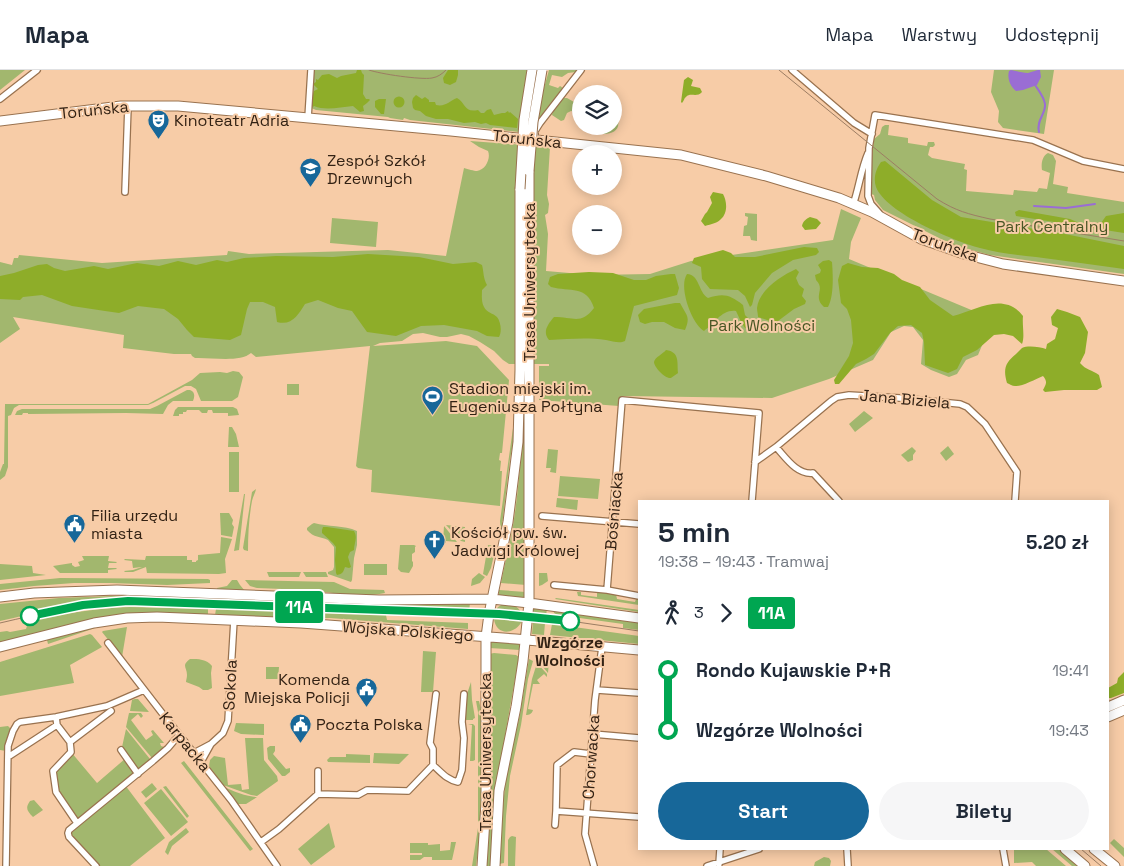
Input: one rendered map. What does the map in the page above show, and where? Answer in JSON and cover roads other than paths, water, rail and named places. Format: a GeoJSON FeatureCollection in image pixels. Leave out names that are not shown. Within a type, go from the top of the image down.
{"type":"FeatureCollection","features":[{"type":"Feature","properties":{"kind":"street"},"geometry":{"type":"LineString","coordinates":[[0,98],[37,70]]}},
{"type":"Feature","properties":{"kind":"street"},"geometry":{"type":"LineString","coordinates":[[308,118],[311,70]]}},
{"type":"Feature","properties":{"kind":"street","name":"Trasa Uniwersytecka"},"geometry":{"type":"LineString","coordinates":[[495,866],[499,791],[516,706],[526,640],[529,603],[525,324],[520,189],[524,120],[532,70]]}},
{"type":"Feature","properties":{"kind":"street","name":"Trasa Uniwersytecka"},"geometry":{"type":"LineString","coordinates":[[482,866],[486,803],[486,637],[508,522],[518,442],[525,324],[529,171],[533,122],[542,70]]}},
{"type":"Feature","properties":{"kind":"street"},"geometry":{"type":"LineString","coordinates":[[534,140],[535,131],[540,123],[581,70]]}},
{"type":"Feature","properties":{"kind":"street"},"geometry":{"type":"LineString","coordinates":[[792,70],[854,123],[872,134]]}},
{"type":"Feature","properties":{"kind":"street"},"geometry":{"type":"LineString","coordinates":[[125,192],[128,106]]}},
{"type":"Feature","properties":{"kind":"street","name":"Toruńska"},"geometry":{"type":"LineString","coordinates":[[0,121],[128,106],[193,107],[681,155],[751,172],[839,198],[884,218],[921,240],[964,254],[1003,264],[1124,281]]}},
{"type":"Feature","properties":{"kind":"street"},"geometry":{"type":"LineString","coordinates":[[857,206],[859,186],[875,116],[1033,140],[1075,159],[1124,168]]}},
{"type":"Feature","properties":{"kind":"street"},"geometry":{"type":"LineString","coordinates":[[869,148],[868,196],[876,211],[884,218]]}},
{"type":"Feature","properties":{"kind":"street"},"geometry":{"type":"LineString","coordinates":[[857,206],[868,196]]}},
{"type":"Feature","properties":{"kind":"street","name":"Jana Biziela"},"geometry":{"type":"LineString","coordinates":[[755,462],[831,402],[842,396],[892,397],[960,404],[967,407],[985,424],[1017,472],[1016,500]]}},
{"type":"Feature","properties":{"kind":"street","name":"Bośniacka"},"geometry":{"type":"LineString","coordinates":[[607,590],[622,400],[758,413],[755,462]]}},
{"type":"Feature","properties":{"kind":"street"},"geometry":{"type":"LineString","coordinates":[[776,447],[801,472],[806,474],[813,473],[838,500]]}},
{"type":"Feature","properties":{"kind":"street"},"geometry":{"type":"LineString","coordinates":[[752,500],[755,462]]}},
{"type":"Feature","properties":{"kind":"street"},"geometry":{"type":"LineString","coordinates":[[542,516],[638,524]]}},
{"type":"Feature","properties":{"kind":"street"},"geometry":{"type":"LineString","coordinates":[[554,585],[607,590],[638,596]]}},
{"type":"Feature","properties":{"kind":"street","name":"Wojska Polskiego"},"geometry":{"type":"LineString","coordinates":[[0,597],[34,593],[117,590],[370,599],[492,599],[638,618]]}},
{"type":"Feature","properties":{"kind":"street","name":"Wojska Polskiego"},"geometry":{"type":"LineString","coordinates":[[0,647],[83,625],[119,619],[157,617],[310,624],[638,650]]}},
{"type":"Feature","properties":{"kind":"street","name":"Sokola"},"geometry":{"type":"LineString","coordinates":[[194,753],[211,744],[223,733],[228,720],[234,620]]}},
{"type":"Feature","properties":{"kind":"street","name":"Karpacka"},"geometry":{"type":"LineString","coordinates":[[108,643],[231,800],[278,866]]}},
{"type":"Feature","properties":{"kind":"street","name":"Chorwacka"},"geometry":{"type":"LineString","coordinates":[[594,866],[585,834],[592,734],[602,646]]}},
{"type":"Feature","properties":{"kind":"street"},"geometry":{"type":"LineString","coordinates":[[6,866],[8,746],[10,737],[17,724],[23,721],[56,717],[107,706],[144,690]]}},
{"type":"Feature","properties":{"kind":"street"},"geometry":{"type":"LineString","coordinates":[[596,690],[638,693]]}},
{"type":"Feature","properties":{"kind":"street"},"geometry":{"type":"LineString","coordinates":[[261,842],[318,794],[358,795],[368,790],[408,791],[432,765],[433,749],[430,743],[436,694]]}},
{"type":"Feature","properties":{"kind":"street"},"geometry":{"type":"LineString","coordinates":[[432,765],[447,778],[458,782],[462,770],[464,694]]}},
{"type":"Feature","properties":{"kind":"street"},"geometry":{"type":"LineString","coordinates":[[1109,707],[1124,700]]}},
{"type":"Feature","properties":{"kind":"street"},"geometry":{"type":"LineString","coordinates":[[1109,717],[1124,710]]}},
{"type":"Feature","properties":{"kind":"street"},"geometry":{"type":"LineString","coordinates":[[70,742],[111,711]]}},
{"type":"Feature","properties":{"kind":"street"},"geometry":{"type":"LineString","coordinates":[[56,717],[56,725],[70,742],[71,752],[53,771],[56,792],[77,823]]}},
{"type":"Feature","properties":{"kind":"street"},"geometry":{"type":"LineString","coordinates":[[8,757],[56,725]]}},
{"type":"Feature","properties":{"kind":"street"},"geometry":{"type":"LineString","coordinates":[[592,734],[638,738]]}},
{"type":"Feature","properties":{"kind":"street"},"geometry":{"type":"LineString","coordinates":[[94,866],[69,836],[69,830],[138,774],[168,748],[179,735]]}},
{"type":"Feature","properties":{"kind":"street","name":"Sokola"},"geometry":{"type":"LineString","coordinates":[[201,762],[211,744]]}},
{"type":"Feature","properties":{"kind":"street"},"geometry":{"type":"LineString","coordinates":[[121,750],[138,774]]}},
{"type":"Feature","properties":{"kind":"street"},"geometry":{"type":"LineString","coordinates":[[555,825],[557,765],[574,752],[591,754]]}},
{"type":"Feature","properties":{"kind":"street"},"geometry":{"type":"LineString","coordinates":[[318,770],[318,794]]}},
{"type":"Feature","properties":{"kind":"street"},"geometry":{"type":"LineString","coordinates":[[556,811],[638,817]]}},
{"type":"Feature","properties":{"kind":"street"},"geometry":{"type":"LineString","coordinates":[[719,864],[720,850]]}},
{"type":"Feature","properties":{"kind":"street"},"geometry":{"type":"LineString","coordinates":[[707,866],[719,864],[749,850]]}},
{"type":"Feature","properties":{"kind":"street"},"geometry":{"type":"LineString","coordinates":[[847,850],[848,866]]}},
{"type":"Feature","properties":{"kind":"street"},"geometry":{"type":"LineString","coordinates":[[1003,850],[1006,866]]}},
{"type":"Feature","properties":{"kind":"street"},"geometry":{"type":"LineString","coordinates":[[1066,850],[1085,866]]}},
{"type":"Feature","properties":{"kind":"street"},"geometry":{"type":"LineString","coordinates":[[1095,850],[1115,866]]}},
{"type":"Feature","properties":{"kind":"waterway"},"geometry":{"type":"LineString","coordinates":[[1035,85],[1045,104],[1038,128],[1039,132]]}},
{"type":"Feature","properties":{"kind":"waterway"},"geometry":{"type":"LineString","coordinates":[[1034,206],[1066,208],[1095,204]]}},
{"type":"Feature","properties":{"kind":"tram line"},"geometry":{"type":"LineString","coordinates":[[369,70],[419,78],[436,77],[446,70]]}},
{"type":"Feature","properties":{"kind":"tram line"},"geometry":{"type":"LineString","coordinates":[[779,70],[937,199],[956,209],[990,219],[1124,241]]}},
{"type":"Feature","properties":{"kind":"tram line"},"geometry":{"type":"LineString","coordinates":[[0,623],[80,606],[128,601],[499,615],[570,621],[638,631]]}},
{"type":"Feature","properties":{"kind":"tram line","name":"11A"},"geometry":{"type":"LineString","coordinates":[[30,616],[83,605],[128,601],[499,614],[570,621]]}},
{"type":"Feature","properties":{"kind":"tram line"},"geometry":{"type":"LineString","coordinates":[[1082,850],[1101,866]]}},
{"type":"Feature","properties":{"kind":"place","name":"Kinoteatr Adria"},"geometry":{"type":"Point","coordinates":[158,139]}},
{"type":"Feature","properties":{"kind":"place","name":"Zespół Szkół Drzewnych"},"geometry":{"type":"Point","coordinates":[311,188]}},
{"type":"Feature","properties":{"kind":"place","name":"Stadion miejski im. Eugeniusza Połtyna"},"geometry":{"type":"Point","coordinates":[433,416]}},
{"type":"Feature","properties":{"kind":"place","name":"Filia urzędu miasta"},"geometry":{"type":"Point","coordinates":[75,543]}},
{"type":"Feature","properties":{"kind":"place","name":"Kościół pw. św. Jadwigi Królowej"},"geometry":{"type":"Point","coordinates":[435,560]}},
{"type":"Feature","properties":{"kind":"place","name":"Wzgórze Wolności"},"geometry":{"type":"Point","coordinates":[570,621]}},
{"type":"Feature","properties":{"kind":"place","name":"Komenda Miejska Policji"},"geometry":{"type":"Point","coordinates":[366,707]}},
{"type":"Feature","properties":{"kind":"place","name":"Poczta Polska"},"geometry":{"type":"Point","coordinates":[300,743]}},
{"type":"Feature","properties":{"kind":"park label","name":"Park Centralny"},"geometry":{"type":"Point","coordinates":[1052,226]}},
{"type":"Feature","properties":{"kind":"park label","name":"Park Wolności"},"geometry":{"type":"Point","coordinates":[762,325]}}]}
